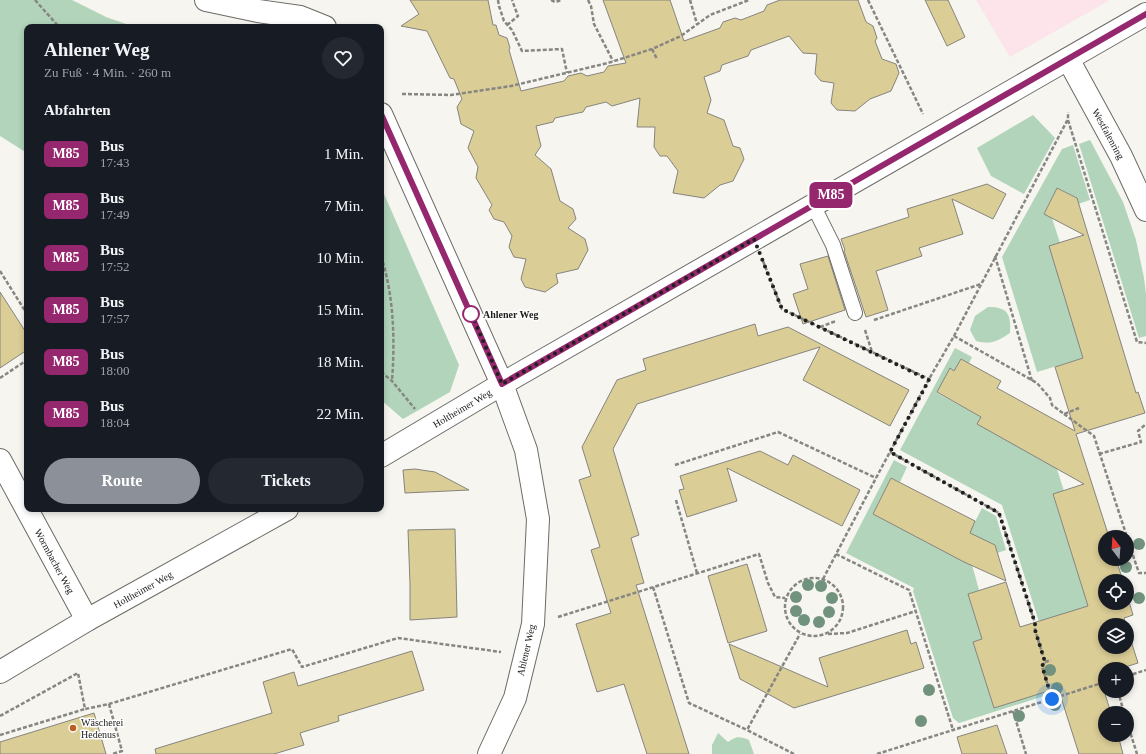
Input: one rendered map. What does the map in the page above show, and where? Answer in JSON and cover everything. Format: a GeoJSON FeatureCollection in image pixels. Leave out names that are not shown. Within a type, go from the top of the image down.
{"type":"FeatureCollection","features":[{"type":"Feature","properties":{"kind":"street"},"geometry":{"type":"LineString","coordinates":[[206,0],[258,12],[300,17],[318,24]]}},
{"type":"Feature","properties":{"kind":"street","name":"Holtheimer Weg"},"geometry":{"type":"LineString","coordinates":[[384,454],[502,384],[1146,14]]}},
{"type":"Feature","properties":{"kind":"street","name":"Westfalenring"},"geometry":{"type":"LineString","coordinates":[[1068,59],[1121,156],[1146,210]]}},
{"type":"Feature","properties":{"kind":"street","name":"Ahlener Weg"},"geometry":{"type":"LineString","coordinates":[[384,122],[502,384],[526,450],[538,519],[533,624],[515,698],[489,754]]}},
{"type":"Feature","properties":{"kind":"street","name":"Wormbacher Weg"},"geometry":{"type":"LineString","coordinates":[[0,460],[24,504]]}},
{"type":"Feature","properties":{"kind":"street","name":"Wormbacher Weg"},"geometry":{"type":"LineString","coordinates":[[28,512],[87,620]]}},
{"type":"Feature","properties":{"kind":"street","name":"Holtheimer Weg"},"geometry":{"type":"LineString","coordinates":[[0,672],[87,620],[282,512]]}},
{"type":"Feature","properties":{"kind":"lane"},"geometry":{"type":"LineString","coordinates":[[814,205],[833,245],[859,318]]}},
{"type":"Feature","properties":{"kind":"path"},"geometry":{"type":"LineString","coordinates":[[35,0],[56,24]]}},
{"type":"Feature","properties":{"kind":"path"},"geometry":{"type":"LineString","coordinates":[[504,0],[499,1],[504,22],[512,30],[522,51],[562,49],[567,73]]}},
{"type":"Feature","properties":{"kind":"path"},"geometry":{"type":"LineString","coordinates":[[507,25],[518,16],[512,0]]}},
{"type":"Feature","properties":{"kind":"path"},"geometry":{"type":"LineString","coordinates":[[551,0],[555,2],[562,0]]}},
{"type":"Feature","properties":{"kind":"path"},"geometry":{"type":"LineString","coordinates":[[588,0],[591,6],[594,24],[613,61]]}},
{"type":"Feature","properties":{"kind":"path"},"geometry":{"type":"LineString","coordinates":[[690,0],[697,25]]}},
{"type":"Feature","properties":{"kind":"path"},"geometry":{"type":"LineString","coordinates":[[402,94],[451,95],[512,87],[613,61],[652,49],[681,36],[710,15],[749,0]]}},
{"type":"Feature","properties":{"kind":"path"},"geometry":{"type":"LineString","coordinates":[[868,0],[923,115]]}},
{"type":"Feature","properties":{"kind":"path"},"geometry":{"type":"LineString","coordinates":[[652,49],[657,59]]}},
{"type":"Feature","properties":{"kind":"path"},"geometry":{"type":"LineString","coordinates":[[1068,112],[1068,119],[1137,342],[1146,343]]}},
{"type":"Feature","properties":{"kind":"path"},"geometry":{"type":"LineString","coordinates":[[823,579],[890,452],[954,336],[1068,119]]}},
{"type":"Feature","properties":{"kind":"path"},"geometry":{"type":"LineString","coordinates":[[754,239],[782,309],[929,380]]}},
{"type":"Feature","properties":{"kind":"path"},"geometry":{"type":"LineString","coordinates":[[995,256],[1032,381]]}},
{"type":"Feature","properties":{"kind":"path"},"geometry":{"type":"LineString","coordinates":[[384,266],[391,300],[393,363],[392,381]]}},
{"type":"Feature","properties":{"kind":"path"},"geometry":{"type":"LineString","coordinates":[[0,271],[24,309]]}},
{"type":"Feature","properties":{"kind":"path"},"geometry":{"type":"LineString","coordinates":[[872,352],[859,318],[981,284]]}},
{"type":"Feature","properties":{"kind":"path"},"geometry":{"type":"LineString","coordinates":[[954,336],[1037,383],[1050,398],[1052,405],[1094,436],[1125,530]]}},
{"type":"Feature","properties":{"kind":"path"},"geometry":{"type":"LineString","coordinates":[[0,378],[24,362]]}},
{"type":"Feature","properties":{"kind":"path"},"geometry":{"type":"LineString","coordinates":[[384,374],[392,381],[416,410]]}},
{"type":"Feature","properties":{"kind":"path"},"geometry":{"type":"LineString","coordinates":[[1064,414],[1079,408]]}},
{"type":"Feature","properties":{"kind":"path"},"geometry":{"type":"LineString","coordinates":[[1099,454],[1141,442],[1138,431],[1146,424]]}},
{"type":"Feature","properties":{"kind":"path"},"geometry":{"type":"LineString","coordinates":[[676,465],[778,432],[876,478]]}},
{"type":"Feature","properties":{"kind":"path"},"geometry":{"type":"LineString","coordinates":[[890,452],[999,513],[1031,609],[1035,623],[1035,630],[1045,662]]}},
{"type":"Feature","properties":{"kind":"path"},"geometry":{"type":"LineString","coordinates":[[676,500],[697,573]]}},
{"type":"Feature","properties":{"kind":"path"},"geometry":{"type":"LineString","coordinates":[[533,624],[759,554],[768,583],[775,597],[785,598]]}},
{"type":"Feature","properties":{"kind":"path"},"geometry":{"type":"LineString","coordinates":[[836,554],[909,590],[953,730]]}},
{"type":"Feature","properties":{"kind":"path"},"geometry":{"type":"LineString","coordinates":[[1134,558],[1139,573],[1146,573]]}},
{"type":"Feature","properties":{"kind":"path"},"geometry":{"type":"LineString","coordinates":[[827,634],[838,625],[843,612],[842,598],[836,586],[823,579],[812,577],[800,580],[791,588],[785,598],[784,612],[790,625],[800,634],[814,637],[827,634],[847,633],[916,611]]}},
{"type":"Feature","properties":{"kind":"path"},"geometry":{"type":"LineString","coordinates":[[653,587],[689,703],[794,754]]}},
{"type":"Feature","properties":{"kind":"path"},"geometry":{"type":"LineString","coordinates":[[747,730],[800,634]]}},
{"type":"Feature","properties":{"kind":"path"},"geometry":{"type":"LineString","coordinates":[[0,735],[292,649],[302,667],[398,638],[525,655]]}},
{"type":"Feature","properties":{"kind":"path"},"geometry":{"type":"LineString","coordinates":[[1051,660],[1045,662],[1042,666],[1052,699]]}},
{"type":"Feature","properties":{"kind":"path"},"geometry":{"type":"LineString","coordinates":[[1134,674],[1146,670]]}},
{"type":"Feature","properties":{"kind":"path"},"geometry":{"type":"LineString","coordinates":[[0,716],[78,673],[85,709]]}},
{"type":"Feature","properties":{"kind":"path"},"geometry":{"type":"LineString","coordinates":[[877,754],[1098,684]]}},
{"type":"Feature","properties":{"kind":"path"},"geometry":{"type":"LineString","coordinates":[[108,704],[122,751],[112,754]]}},
{"type":"Feature","properties":{"kind":"path"},"geometry":{"type":"LineString","coordinates":[[1012,711],[1026,754]]}},
{"type":"Feature","properties":{"kind":"path"},"geometry":{"type":"LineString","coordinates":[[1133,742],[1136,754]]}},
{"type":"Feature","properties":{"kind":"shaded area"},"geometry":{"type":"Polygon","coordinates":[[[976,0],[1110,0],[1010,57],[976,0]]]}},
{"type":"Feature","properties":{"kind":"green space"},"geometry":{"type":"Polygon","coordinates":[[[0,0],[72,0],[106,17],[126,24],[24,24],[24,151],[0,136],[0,0]]]}},
{"type":"Feature","properties":{"kind":"green space"},"geometry":{"type":"Polygon","coordinates":[[[1033,115],[1055,138],[1024,194],[991,176],[977,148],[1033,115]]]}},
{"type":"Feature","properties":{"kind":"green space"},"geometry":{"type":"Polygon","coordinates":[[[1090,140],[1123,202],[1136,240],[1146,294],[1146,336],[1139,338],[1079,144],[1090,140]]]}},
{"type":"Feature","properties":{"kind":"green space"},"geometry":{"type":"Polygon","coordinates":[[[1073,145],[1090,200],[1078,204],[1077,198],[1058,188],[1044,213],[1052,218],[1060,243],[1083,358],[1037,372],[1002,257],[1062,149],[1073,145]]]}},
{"type":"Feature","properties":{"kind":"green space"},"geometry":{"type":"Polygon","coordinates":[[[384,194],[459,365],[450,392],[403,419],[384,403],[384,194]]]}},
{"type":"Feature","properties":{"kind":"green space"},"geometry":{"type":"Polygon","coordinates":[[[988,307],[1000,308],[1007,313],[1010,321],[1010,333],[994,342],[986,343],[976,341],[970,330],[975,316],[988,307]]]}},
{"type":"Feature","properties":{"kind":"green space"},"geometry":{"type":"Polygon","coordinates":[[[955,348],[972,357],[969,363],[961,359],[954,371],[950,368],[937,393],[981,417],[1056,466],[1064,491],[1053,495],[1088,606],[1039,622],[1002,505],[900,450],[955,348]]]}},
{"type":"Feature","properties":{"kind":"green space"},"geometry":{"type":"Polygon","coordinates":[[[894,460],[907,467],[900,482],[891,478],[873,514],[957,557],[982,508],[996,516],[1006,550],[997,553],[995,545],[976,536],[963,561],[972,565],[979,590],[968,594],[982,639],[973,642],[994,708],[1032,696],[1043,684],[1046,694],[1044,696],[959,723],[953,718],[913,591],[914,588],[846,553],[894,460]]]}},
{"type":"Feature","properties":{"kind":"green space"},"geometry":{"type":"Polygon","coordinates":[[[718,733],[728,742],[738,737],[749,740],[754,754],[712,754],[712,745],[718,733]]]}},
{"type":"Feature","properties":{"kind":"building"},"geometry":{"type":"Polygon","coordinates":[[[410,0],[488,0],[493,25],[496,25],[499,35],[507,38],[521,91],[564,81],[568,76],[581,73],[587,76],[604,72],[608,66],[626,63],[603,0],[670,0],[684,41],[720,28],[723,22],[735,18],[741,20],[764,11],[767,5],[780,0],[858,0],[866,22],[873,26],[877,38],[875,41],[882,59],[896,64],[899,73],[891,91],[870,99],[855,111],[837,110],[831,103],[834,83],[821,81],[815,74],[817,54],[803,53],[789,36],[751,50],[748,56],[722,65],[720,71],[704,77],[711,100],[707,113],[724,120],[733,146],[740,148],[744,159],[733,181],[720,185],[704,198],[673,193],[678,171],[667,156],[660,156],[654,147],[655,127],[637,127],[640,98],[612,106],[606,102],[586,107],[583,112],[555,118],[553,122],[536,126],[541,146],[535,155],[551,169],[560,201],[573,209],[576,219],[568,228],[585,239],[588,250],[578,269],[556,274],[558,283],[545,292],[525,287],[521,279],[526,259],[514,257],[509,247],[512,236],[504,222],[494,219],[489,210],[492,205],[476,178],[478,167],[468,148],[474,131],[461,124],[457,107],[462,99],[454,79],[450,78],[427,31],[401,26],[419,14],[410,0]]]}},
{"type":"Feature","properties":{"kind":"building"},"geometry":{"type":"Polygon","coordinates":[[[925,0],[948,0],[965,37],[947,46],[925,0]]]}},
{"type":"Feature","properties":{"kind":"building"},"geometry":{"type":"Polygon","coordinates":[[[987,184],[1006,194],[993,219],[952,199],[963,234],[919,248],[922,256],[876,271],[888,310],[866,317],[841,239],[909,217],[907,209],[987,184]]]}},
{"type":"Feature","properties":{"kind":"building"},"geometry":{"type":"Polygon","coordinates":[[[1057,188],[1077,198],[1136,393],[1138,392],[1145,413],[1076,434],[1107,530],[1098,530],[1098,566],[1118,566],[1121,574],[1098,574],[1098,610],[1132,610],[1133,615],[1124,618],[1098,618],[1098,654],[1134,654],[1134,650],[1138,663],[1134,664],[1134,662],[1098,662],[1098,698],[1106,698],[1109,706],[1098,706],[1098,742],[1120,742],[1123,754],[1079,754],[1058,688],[994,708],[973,642],[982,639],[968,594],[1006,582],[1020,627],[1088,606],[1053,494],[1084,484],[977,424],[981,417],[937,392],[950,368],[954,371],[961,359],[1001,381],[997,388],[1075,431],[1055,367],[1083,358],[1049,246],[1084,235],[1044,214],[1057,188]]]}},
{"type":"Feature","properties":{"kind":"building"},"geometry":{"type":"Polygon","coordinates":[[[828,256],[845,310],[803,324],[793,294],[808,289],[800,264],[828,256]]]}},
{"type":"Feature","properties":{"kind":"building"},"geometry":{"type":"Polygon","coordinates":[[[0,292],[24,329],[24,352],[0,368],[0,292]]]}},
{"type":"Feature","properties":{"kind":"building"},"geometry":{"type":"Polygon","coordinates":[[[755,324],[758,336],[788,327],[909,390],[890,426],[803,380],[820,347],[637,404],[613,449],[639,535],[631,538],[644,583],[636,585],[689,754],[647,754],[624,684],[597,692],[576,624],[611,613],[591,550],[600,547],[579,480],[591,476],[582,447],[617,380],[646,370],[643,359],[755,324]]]}},
{"type":"Feature","properties":{"kind":"building"},"geometry":{"type":"Polygon","coordinates":[[[760,451],[788,465],[793,455],[860,490],[842,526],[727,468],[737,501],[687,517],[679,490],[684,489],[680,476],[760,451]]]}},
{"type":"Feature","properties":{"kind":"building"},"geometry":{"type":"Polygon","coordinates":[[[415,469],[435,472],[469,490],[405,493],[403,470],[415,469]]]}},
{"type":"Feature","properties":{"kind":"building"},"geometry":{"type":"Polygon","coordinates":[[[891,478],[975,521],[970,533],[995,545],[1006,581],[964,562],[873,514],[891,478]]]}},
{"type":"Feature","properties":{"kind":"building"},"geometry":{"type":"Polygon","coordinates":[[[455,529],[457,617],[410,620],[408,530],[455,529]]]}},
{"type":"Feature","properties":{"kind":"building"},"geometry":{"type":"Polygon","coordinates":[[[747,564],[767,631],[728,643],[708,576],[747,564]]]}},
{"type":"Feature","properties":{"kind":"building"},"geometry":{"type":"Polygon","coordinates":[[[907,630],[911,644],[916,642],[924,668],[794,708],[740,679],[729,644],[828,687],[819,658],[907,630]]]}},
{"type":"Feature","properties":{"kind":"building"},"geometry":{"type":"Polygon","coordinates":[[[412,651],[424,690],[338,716],[339,721],[300,733],[304,745],[274,754],[156,754],[155,749],[272,713],[263,682],[294,672],[298,686],[412,651]]]}},
{"type":"Feature","properties":{"kind":"building","name":"Wäscherei Hedenus"},"geometry":{"type":"Polygon","coordinates":[[[94,713],[106,754],[0,754],[0,742],[94,713]]]}},
{"type":"Feature","properties":{"kind":"building"},"geometry":{"type":"Polygon","coordinates":[[[997,725],[1007,754],[962,754],[957,737],[997,725]]]}},
{"type":"Feature","properties":{"kind":"bus line","name":"M85"},"geometry":{"type":"LineString","coordinates":[[384,121],[502,384],[1146,14]]}},
{"type":"Feature","properties":{"kind":"place","name":"Ahlener Weg"},"geometry":{"type":"Point","coordinates":[471,314]}},
{"type":"Feature","properties":{"kind":"place","name":"Wäscherei Hedenus"},"geometry":{"type":"Point","coordinates":[73,728]}},
{"type":"Feature","properties":{"kind":"route"},"geometry":{"type":"LineString","coordinates":[[471,314],[470,311],[502,384],[754,239],[782,309],[929,380],[890,452],[999,513],[1035,623],[1035,630],[1045,662],[1042,666],[1052,699]]}}]}
